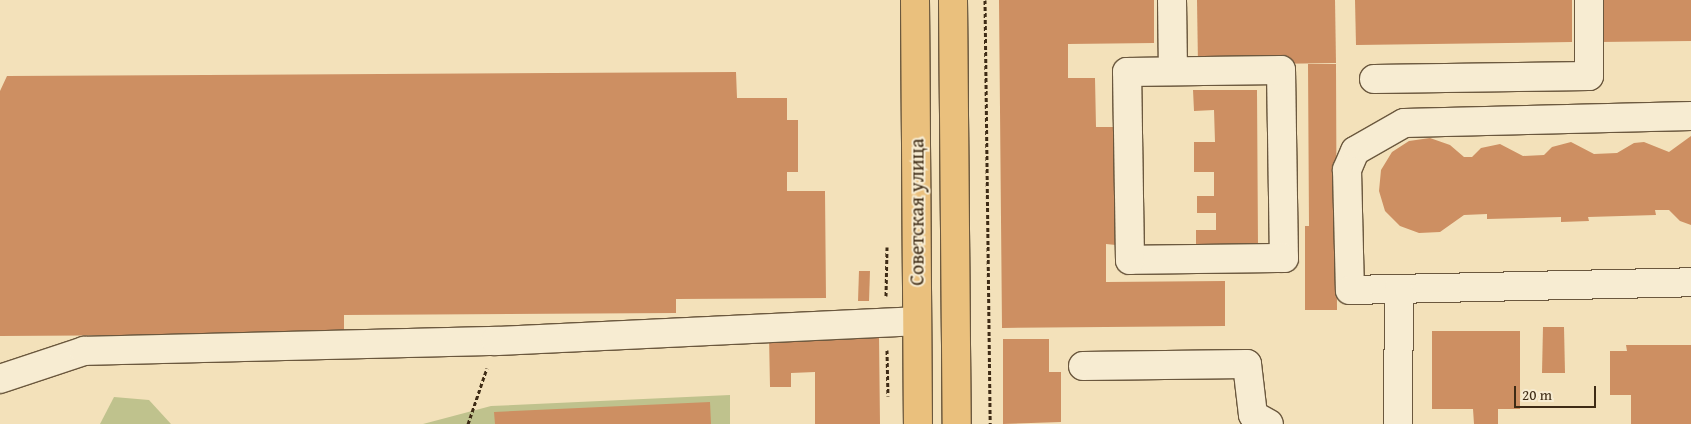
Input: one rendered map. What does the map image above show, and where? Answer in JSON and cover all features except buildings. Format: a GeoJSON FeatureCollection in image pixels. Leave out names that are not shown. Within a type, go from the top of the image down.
{"type":"FeatureCollection","features":[{"type":"Feature","properties":{"kind":"main road","name":"Советская улица"},"geometry":{"type":"LineString","coordinates":[[954,0],[957,424]]}},
{"type":"Feature","properties":{"kind":"main road","name":"Советская улица"},"geometry":{"type":"LineString","coordinates":[[916,1],[918,424]]}},
{"type":"Feature","properties":{"kind":"lane"},"geometry":{"type":"LineString","coordinates":[[1172,0],[1173,71]]}},
{"type":"Feature","properties":{"kind":"lane"},"geometry":{"type":"LineString","coordinates":[[1374,79],[1589,76],[1589,0]]}},
{"type":"Feature","properties":{"kind":"lane"},"geometry":{"type":"LineString","coordinates":[[1281,70],[1284,258],[1130,260],[1127,72],[1173,71],[1281,70]]}},
{"type":"Feature","properties":{"kind":"lane"},"geometry":{"type":"LineString","coordinates":[[1691,116],[1404,123],[1380,134],[1355,151],[1347,170],[1350,290],[1691,282]]}},
{"type":"Feature","properties":{"kind":"lane"},"geometry":{"type":"LineString","coordinates":[[1398,289],[1398,424]]}},
{"type":"Feature","properties":{"kind":"lane"},"geometry":{"type":"LineString","coordinates":[[0,379],[84,351],[496,341],[917,321]]}},
{"type":"Feature","properties":{"kind":"lane"},"geometry":{"type":"LineString","coordinates":[[1083,366],[1247,364],[1253,415],[1269,424]]}},
{"type":"Feature","properties":{"kind":"path"},"geometry":{"type":"LineString","coordinates":[[985,0],[990,424]]}},
{"type":"Feature","properties":{"kind":"green space"},"geometry":{"type":"Polygon","coordinates":[[[730,395],[730,424],[423,424],[491,406],[730,395]]]}},
{"type":"Feature","properties":{"kind":"green space"},"geometry":{"type":"Polygon","coordinates":[[[114,397],[149,400],[171,424],[100,424],[114,397]]]}}]}
